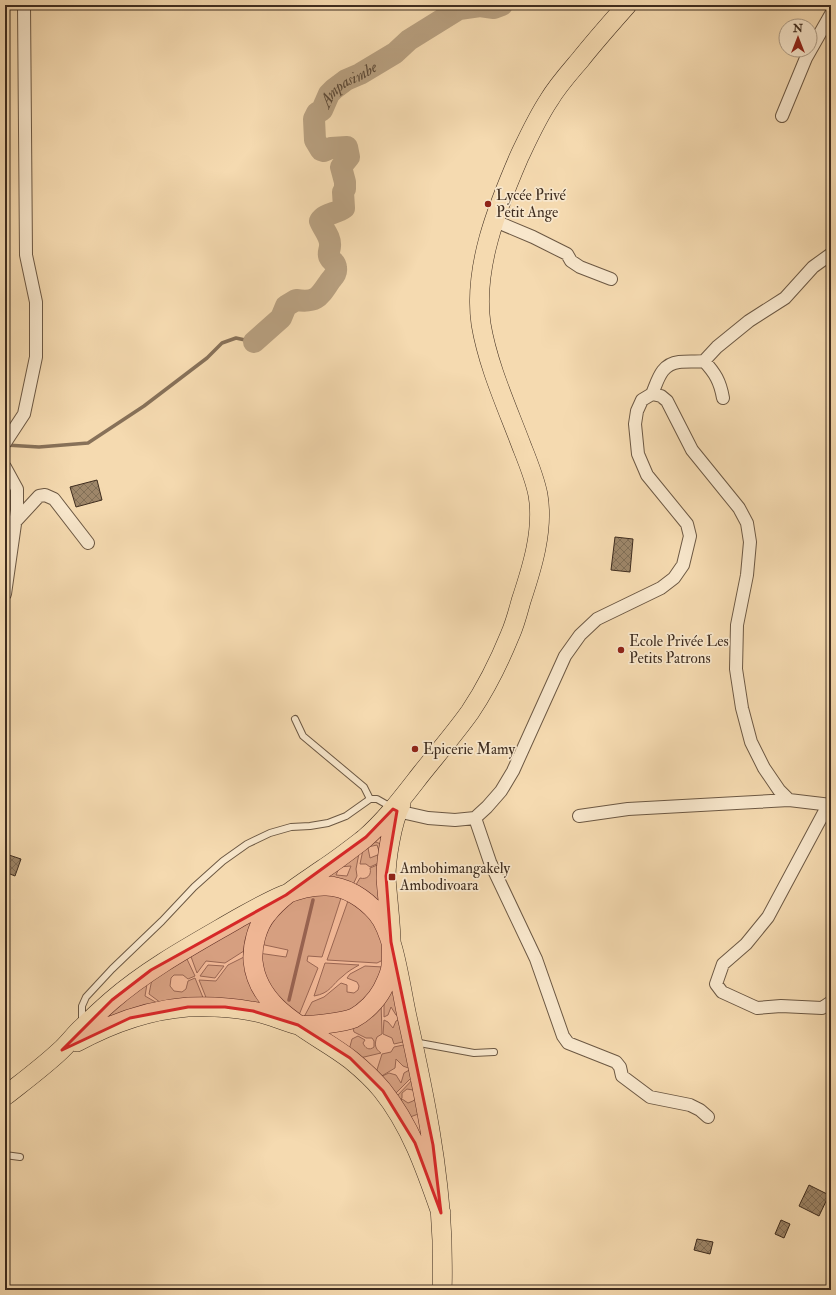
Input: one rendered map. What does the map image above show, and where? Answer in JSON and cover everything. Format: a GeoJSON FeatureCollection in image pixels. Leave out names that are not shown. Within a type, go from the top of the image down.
{"type":"FeatureCollection","features":[{"type":"Feature","properties":{"kind":"main road"},"geometry":{"type":"LineString","coordinates":[[5,1096],[62,1050],[82,1027],[112,1000],[151,970],[253,910],[286,894],[332,863],[366,837],[395,810],[407,792],[469,713],[494,672],[512,630],[535,550],[539,508],[538,495],[528,462],[491,365],[481,323],[479,291],[483,264],[504,195],[540,114],[549,99],[588,49],[627,5]]}},
{"type":"Feature","properties":{"kind":"main road"},"geometry":{"type":"LineString","coordinates":[[62,1050],[98,1031],[130,1018],[159,1011],[188,1007],[225,1007],[253,1011],[298,1025],[330,1023],[354,1018],[372,1005],[382,991],[392,967],[386,876],[395,810]]}},
{"type":"Feature","properties":{"kind":"main road"},"geometry":{"type":"LineString","coordinates":[[441,1213],[424,1162],[394,1107],[383,1091],[350,1058],[298,1025],[272,1004],[259,984],[253,963],[254,948],[258,931],[265,916],[286,894],[311,887],[327,886],[343,888],[355,895],[375,911],[382,920],[391,942],[413,1041],[432,1145],[441,1213],[442,1290]]}},
{"type":"Feature","properties":{"kind":"street"},"geometry":{"type":"LineString","coordinates":[[5,444],[24,414],[36,357],[36,302],[26,255],[24,5]]}},
{"type":"Feature","properties":{"kind":"street"},"geometry":{"type":"LineString","coordinates":[[782,116],[806,58],[831,14]]}},
{"type":"Feature","properties":{"kind":"street"},"geometry":{"type":"LineString","coordinates":[[495,221],[533,237],[567,254],[571,261],[580,267],[611,279]]}},
{"type":"Feature","properties":{"kind":"street"},"geometry":{"type":"LineString","coordinates":[[395,810],[428,818],[455,820],[474,818],[487,807],[501,791],[513,771],[565,656],[580,635],[597,619],[661,588],[674,578],[684,565],[690,536],[687,524],[647,475],[638,454],[635,424],[637,411],[642,400],[652,394],[660,375],[668,365],[679,362],[704,361],[717,347],[749,321],[785,298],[813,267],[831,254]]}},
{"type":"Feature","properties":{"kind":"street"},"geometry":{"type":"LineString","coordinates":[[704,361],[715,373],[721,387],[723,398]]}},
{"type":"Feature","properties":{"kind":"street"},"geometry":{"type":"LineString","coordinates":[[652,394],[661,396],[667,401],[692,450],[739,508],[746,523],[750,542],[747,575],[737,625],[736,669],[742,708],[751,742],[764,768],[779,790],[789,800]]}},
{"type":"Feature","properties":{"kind":"street"},"geometry":{"type":"LineString","coordinates":[[5,467],[16,489],[15,522],[5,594]]}},
{"type":"Feature","properties":{"kind":"street"},"geometry":{"type":"LineString","coordinates":[[15,522],[39,496],[45,495],[54,499],[88,543]]}},
{"type":"Feature","properties":{"kind":"street"},"geometry":{"type":"LineString","coordinates":[[579,816],[628,809],[789,800],[830,805],[768,918],[746,944],[723,964],[716,984],[722,992],[757,1008],[781,1006],[822,1008],[831,1002]]}},
{"type":"Feature","properties":{"kind":"street"},"geometry":{"type":"LineString","coordinates":[[474,818],[490,862],[536,959],[563,1036],[568,1043],[616,1062],[620,1067],[622,1076],[650,1097],[690,1105],[700,1110],[708,1117]]}},
{"type":"Feature","properties":{"kind":"lane"},"geometry":{"type":"LineString","coordinates":[[295,720],[303,736],[364,787],[370,799]]}},
{"type":"Feature","properties":{"kind":"lane"},"geometry":{"type":"LineString","coordinates":[[82,1027],[82,1006],[86,997],[112,969],[162,922],[194,887],[223,861],[247,844],[270,833],[291,827],[328,823],[346,816],[370,799],[377,799],[395,810]]}},
{"type":"Feature","properties":{"kind":"lane"},"geometry":{"type":"LineString","coordinates":[[413,1041],[474,1053],[494,1052]]}},
{"type":"Feature","properties":{"kind":"lane"},"geometry":{"type":"LineString","coordinates":[[5,1155],[20,1156]]}},
{"type":"Feature","properties":{"kind":"highlighted area"},"geometry":{"type":"Polygon","coordinates":[[[393,809],[397,811],[386,876],[391,942],[433,1145],[441,1213],[415,1143],[383,1091],[350,1058],[298,1025],[253,1011],[225,1007],[188,1007],[130,1018],[62,1050],[112,1000],[151,970],[286,895],[366,837],[393,809]]]}},
{"type":"Feature","properties":{"kind":"shaded area"},"geometry":{"type":"Polygon","coordinates":[[[370,840],[384,845],[383,861],[370,867],[366,864],[360,864],[364,845],[368,848],[370,858],[380,854],[377,845],[368,847],[370,840]]]}},
{"type":"Feature","properties":{"kind":"shaded area"},"geometry":{"type":"Polygon","coordinates":[[[360,848],[356,869],[357,876],[352,887],[316,880],[339,868],[336,875],[347,876],[351,866],[339,867],[360,848]]]}},
{"type":"Feature","properties":{"kind":"shaded area"},"geometry":{"type":"Polygon","coordinates":[[[382,863],[384,913],[354,888],[360,878],[365,878],[368,876],[370,873],[370,868],[382,863]]]}},
{"type":"Feature","properties":{"kind":"shaded area"},"geometry":{"type":"Polygon","coordinates":[[[306,894],[342,895],[322,957],[308,956],[307,961],[318,968],[299,1015],[271,993],[258,953],[286,957],[288,950],[260,944],[266,927],[288,903],[306,894]]]}},
{"type":"Feature","properties":{"kind":"shaded area"},"geometry":{"type":"Polygon","coordinates":[[[349,898],[380,926],[385,959],[377,963],[327,960],[349,898]]]}},
{"type":"Feature","properties":{"kind":"shaded area"},"geometry":{"type":"Polygon","coordinates":[[[256,917],[247,949],[225,963],[206,961],[197,973],[190,954],[256,917]]]}},
{"type":"Feature","properties":{"kind":"shaded area"},"geometry":{"type":"Polygon","coordinates":[[[246,956],[267,1009],[207,1000],[199,980],[216,981],[228,965],[246,956]]]}},
{"type":"Feature","properties":{"kind":"shaded area"},"geometry":{"type":"Polygon","coordinates":[[[186,957],[195,976],[188,979],[183,975],[174,975],[171,978],[170,986],[174,991],[182,992],[186,989],[188,981],[195,978],[204,1000],[161,1003],[149,994],[152,979],[186,957]]]}},
{"type":"Feature","properties":{"kind":"shaded area"},"geometry":{"type":"Polygon","coordinates":[[[325,963],[359,965],[345,974],[327,991],[320,995],[314,996],[325,963]]]}},
{"type":"Feature","properties":{"kind":"shaded area"},"geometry":{"type":"Polygon","coordinates":[[[208,965],[224,966],[215,978],[200,976],[208,965]]]}},
{"type":"Feature","properties":{"kind":"shaded area"},"geometry":{"type":"Polygon","coordinates":[[[365,966],[383,967],[374,994],[348,1013],[304,1017],[312,1002],[324,997],[341,983],[347,985],[347,992],[354,993],[358,990],[359,986],[357,982],[347,978],[350,974],[365,966]]]}},
{"type":"Feature","properties":{"kind":"shaded area"},"geometry":{"type":"Polygon","coordinates":[[[394,977],[402,1016],[396,1015],[391,1007],[388,1015],[384,1017],[384,999],[394,977]]]}},
{"type":"Feature","properties":{"kind":"shaded area"},"geometry":{"type":"Polygon","coordinates":[[[147,984],[145,996],[159,1004],[102,1022],[103,1018],[147,984]]]}},
{"type":"Feature","properties":{"kind":"shaded area"},"geometry":{"type":"Polygon","coordinates":[[[381,1001],[382,1034],[377,1037],[375,1044],[377,1050],[381,1053],[360,1058],[349,1050],[352,1039],[358,1036],[365,1040],[363,1043],[366,1048],[369,1049],[374,1047],[374,1041],[372,1038],[366,1038],[354,1032],[352,1025],[381,1001]]]}},
{"type":"Feature","properties":{"kind":"shaded area"},"geometry":{"type":"Polygon","coordinates":[[[402,1018],[407,1041],[394,1044],[392,1038],[383,1034],[384,1020],[393,1028],[396,1021],[402,1018]]]}},
{"type":"Feature","properties":{"kind":"shaded area"},"geometry":{"type":"Polygon","coordinates":[[[408,1044],[414,1075],[395,1094],[376,1073],[382,1054],[391,1052],[394,1047],[408,1044]],[[396,1059],[395,1068],[380,1077],[389,1073],[396,1075],[401,1083],[404,1073],[411,1069],[403,1066],[396,1059]]]}},
{"type":"Feature","properties":{"kind":"shaded area"},"geometry":{"type":"Polygon","coordinates":[[[415,1077],[421,1113],[410,1117],[400,1101],[402,1099],[408,1103],[413,1101],[415,1099],[415,1092],[407,1089],[402,1093],[402,1098],[400,1100],[397,1096],[415,1077]]]}},
{"type":"Feature","properties":{"kind":"building"},"geometry":{"type":"Polygon","coordinates":[[[97,480],[102,500],[76,507],[70,487],[97,480]]]}},
{"type":"Feature","properties":{"kind":"building"},"geometry":{"type":"Polygon","coordinates":[[[615,537],[633,539],[630,572],[611,570],[615,537]]]}},
{"type":"Feature","properties":{"kind":"building"},"geometry":{"type":"Polygon","coordinates":[[[9,855],[21,859],[15,876],[5,872],[5,866],[9,855]]]}},
{"type":"Feature","properties":{"kind":"building"},"geometry":{"type":"Polygon","coordinates":[[[809,1185],[829,1195],[819,1216],[799,1206],[809,1185]]]}},
{"type":"Feature","properties":{"kind":"building"},"geometry":{"type":"Polygon","coordinates":[[[781,1220],[790,1224],[784,1238],[775,1234],[781,1220]]]}},
{"type":"Feature","properties":{"kind":"building"},"geometry":{"type":"Polygon","coordinates":[[[697,1239],[713,1242],[710,1254],[694,1250],[697,1239]]]}},
{"type":"Feature","properties":{"kind":"waterway","name":"Ampasimbe"},"geometry":{"type":"LineString","coordinates":[[254,342],[281,318],[286,306],[296,300],[309,301],[317,298],[336,272],[335,264],[329,255],[329,239],[320,221],[325,216],[344,208],[343,192],[345,189],[345,182],[341,167],[349,157],[347,147],[331,148],[324,151],[321,150],[315,140],[314,119],[317,113],[322,110],[329,94],[346,80],[360,74],[395,53],[409,40],[459,9],[480,6],[494,8],[502,5]]}},
{"type":"Feature","properties":{"kind":"waterway"},"geometry":{"type":"LineString","coordinates":[[6,445],[39,447],[88,443],[144,406],[207,358],[222,343],[236,338],[254,342]]}},
{"type":"Feature","properties":{"kind":"waterway"},"geometry":{"type":"LineString","coordinates":[[289,1000],[313,900]]}},
{"type":"Feature","properties":{"kind":"place","name":"Lycée Privé Petit Ange"},"geometry":{"type":"Point","coordinates":[488,204]}},
{"type":"Feature","properties":{"kind":"place","name":"Ecole Privée Les Petits Patrons"},"geometry":{"type":"Point","coordinates":[621,650]}},
{"type":"Feature","properties":{"kind":"place","name":"Epicerie Mamy"},"geometry":{"type":"Point","coordinates":[415,749]}},
{"type":"Feature","properties":{"kind":"place","name":"Ambohimangakely Ambodivoara"},"geometry":{"type":"Point","coordinates":[392,877]}}]}
